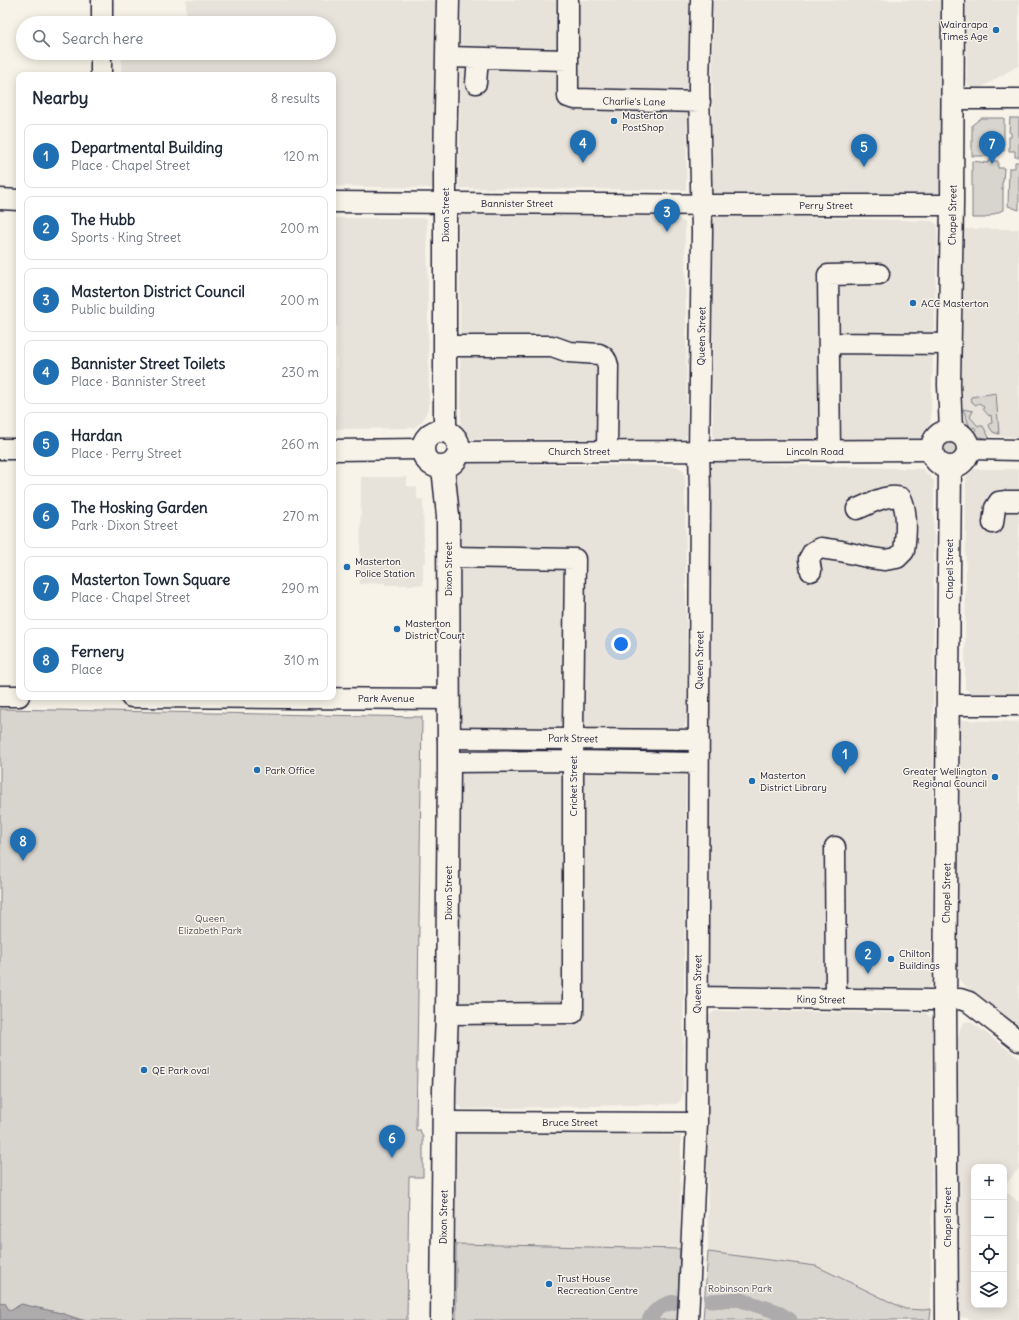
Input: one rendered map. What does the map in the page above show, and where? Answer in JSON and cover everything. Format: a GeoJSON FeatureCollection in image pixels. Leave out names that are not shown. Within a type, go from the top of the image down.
{"type":"FeatureCollection","features":[{"type":"Feature","properties":{"kind":"main road","name":"Dixon Street"},"geometry":{"type":"LineString","coordinates":[[445,431],[445,203],[448,0]]}},
{"type":"Feature","properties":{"kind":"main road","name":"Chapel Street"},"geometry":{"type":"LineString","coordinates":[[951,431],[949,344],[952,205],[953,0]]}},
{"type":"Feature","properties":{"kind":"main road"},"geometry":{"type":"LineString","coordinates":[[947,430],[951,431],[962,434],[967,441],[969,450],[963,462],[958,465],[950,466],[940,464],[934,457],[932,450],[933,443],[937,436],[947,430]]}},
{"type":"Feature","properties":{"kind":"main road"},"geometry":{"type":"LineString","coordinates":[[438,431],[451,433],[459,445],[459,452],[456,459],[443,467],[436,466],[429,462],[424,456],[422,449],[428,436],[438,431]]}},
{"type":"Feature","properties":{"kind":"main road","name":"Chapel Street"},"geometry":{"type":"LineString","coordinates":[[947,1320],[945,1000],[950,466]]}},
{"type":"Feature","properties":{"kind":"main road","name":"Dixon Street"},"geometry":{"type":"LineString","coordinates":[[442,1320],[449,762],[448,516],[443,467]]}},
{"type":"Feature","properties":{"kind":"street"},"geometry":{"type":"LineString","coordinates":[[102,0],[102,16]]}},
{"type":"Feature","properties":{"kind":"street"},"geometry":{"type":"LineString","coordinates":[[447,57],[567,60],[568,0]]}},
{"type":"Feature","properties":{"kind":"street","name":"Queen Street"},"geometry":{"type":"LineString","coordinates":[[688,1320],[697,1123],[700,500],[698,451],[702,240],[700,0]]}},
{"type":"Feature","properties":{"kind":"street"},"geometry":{"type":"LineString","coordinates":[[476,83],[478,58]]}},
{"type":"Feature","properties":{"kind":"street"},"geometry":{"type":"LineString","coordinates":[[101,60],[101,72]]}},
{"type":"Feature","properties":{"kind":"street","name":"Charlie's Lane"},"geometry":{"type":"LineString","coordinates":[[567,60],[568,98],[700,102]]}},
{"type":"Feature","properties":{"kind":"street"},"geometry":{"type":"LineString","coordinates":[[953,99],[1019,99]]}},
{"type":"Feature","properties":{"kind":"street"},"geometry":{"type":"LineString","coordinates":[[0,199],[16,200]]}},
{"type":"Feature","properties":{"kind":"street","name":"Bannister Street"},"geometry":{"type":"LineString","coordinates":[[336,202],[701,205]]}},
{"type":"Feature","properties":{"kind":"street","name":"Perry Street"},"geometry":{"type":"LineString","coordinates":[[701,205],[952,205]]}},
{"type":"Feature","properties":{"kind":"street"},"geometry":{"type":"LineString","coordinates":[[830,451],[828,275],[879,274]]}},
{"type":"Feature","properties":{"kind":"street"},"geometry":{"type":"LineString","coordinates":[[829,343],[949,344]]}},
{"type":"Feature","properties":{"kind":"street"},"geometry":{"type":"LineString","coordinates":[[445,346],[552,346],[569,352],[602,355],[607,361],[608,366],[607,451]]}},
{"type":"Feature","properties":{"kind":"street"},"geometry":{"type":"LineString","coordinates":[[0,449],[16,449]]}},
{"type":"Feature","properties":{"kind":"street"},"geometry":{"type":"LineString","coordinates":[[336,450],[422,449]]}},
{"type":"Feature","properties":{"kind":"street","name":"Lincoln Road"},"geometry":{"type":"LineString","coordinates":[[698,451],[932,450]]}},
{"type":"Feature","properties":{"kind":"street"},"geometry":{"type":"LineString","coordinates":[[969,450],[1019,450]]}},
{"type":"Feature","properties":{"kind":"street","name":"Church Street"},"geometry":{"type":"LineString","coordinates":[[459,452],[698,451]]}},
{"type":"Feature","properties":{"kind":"street"},"geometry":{"type":"LineString","coordinates":[[811,571],[810,559],[813,552],[820,548],[841,550],[885,560],[897,558],[904,551],[904,504],[901,498],[895,496],[886,498],[857,509]]}},
{"type":"Feature","properties":{"kind":"street"},"geometry":{"type":"LineString","coordinates":[[992,523],[995,508],[999,502],[1019,501]]}},
{"type":"Feature","properties":{"kind":"street","name":"Cricket Street"},"geometry":{"type":"LineString","coordinates":[[447,1014],[573,1013],[573,738],[575,559],[448,556]]}},
{"type":"Feature","properties":{"kind":"street"},"geometry":{"type":"LineString","coordinates":[[0,696],[16,696]]}},
{"type":"Feature","properties":{"kind":"street","name":"Park Avenue"},"geometry":{"type":"LineString","coordinates":[[336,698],[448,699]]}},
{"type":"Feature","properties":{"kind":"street"},"geometry":{"type":"LineString","coordinates":[[948,705],[1019,705]]}},
{"type":"Feature","properties":{"kind":"street","name":"Park Street"},"geometry":{"type":"LineString","coordinates":[[448,738],[698,740]]}},
{"type":"Feature","properties":{"kind":"street"},"geometry":{"type":"LineString","coordinates":[[449,762],[573,761],[698,763]]}},
{"type":"Feature","properties":{"kind":"street"},"geometry":{"type":"LineString","coordinates":[[835,847],[836,999]]}},
{"type":"Feature","properties":{"kind":"street","name":"King Street"},"geometry":{"type":"LineString","coordinates":[[697,997],[960,999],[969,1002],[1019,1041]]}},
{"type":"Feature","properties":{"kind":"street","name":"Bruce Street"},"geometry":{"type":"LineString","coordinates":[[444,1122],[697,1123]]}},
{"type":"Feature","properties":{"kind":"shaded area"},"geometry":{"type":"Polygon","coordinates":[[[186,0],[437,0],[433,188],[336,186],[336,72],[121,72],[122,60],[336,60],[336,16],[186,16],[186,0]]]}},
{"type":"Feature","properties":{"kind":"shaded area"},"geometry":{"type":"Polygon","coordinates":[[[461,0],[689,0],[686,190],[459,188],[461,0]]]}},
{"type":"Feature","properties":{"kind":"shaded area"},"geometry":{"type":"Polygon","coordinates":[[[713,0],[942,0],[942,190],[933,196],[715,196],[712,191],[713,0]]]}},
{"type":"Feature","properties":{"kind":"shaded area","name":"Wairarapa Times Age"},"geometry":{"type":"Polygon","coordinates":[[[966,0],[1019,0],[1019,65],[979,89],[972,88],[967,83],[966,0]]]}},
{"type":"Feature","properties":{"kind":"shaded area"},"geometry":{"type":"Polygon","coordinates":[[[459,215],[673,216],[685,223],[687,434],[684,439],[465,438],[461,434],[459,215]]]}},
{"type":"Feature","properties":{"kind":"shaded area"},"geometry":{"type":"Polygon","coordinates":[[[718,215],[932,221],[938,225],[930,435],[928,437],[918,440],[718,442],[713,438],[712,220],[718,215]]]}},
{"type":"Feature","properties":{"kind":"shaded area"},"geometry":{"type":"Polygon","coordinates":[[[336,218],[427,218],[429,407],[423,420],[414,428],[336,429],[336,218]]]}},
{"type":"Feature","properties":{"kind":"shaded area"},"geometry":{"type":"Polygon","coordinates":[[[964,229],[1019,229],[1019,437],[977,435],[968,427],[961,415],[964,229]]]}},
{"type":"Feature","properties":{"kind":"shaded area"},"geometry":{"type":"Polygon","coordinates":[[[714,462],[922,469],[934,481],[932,984],[928,988],[706,986],[704,984],[711,465],[714,462]]]}},
{"type":"Feature","properties":{"kind":"shaded area"},"geometry":{"type":"Polygon","coordinates":[[[467,464],[676,466],[683,470],[685,475],[687,719],[681,732],[463,730],[461,723],[455,473],[461,466],[467,464]]]}},
{"type":"Feature","properties":{"kind":"shaded area"},"geometry":{"type":"Polygon","coordinates":[[[974,469],[1019,469],[1019,695],[974,695],[965,689],[966,477],[974,469]]]}},
{"type":"Feature","properties":{"kind":"shaded area"},"geometry":{"type":"Polygon","coordinates":[[[361,477],[407,477],[407,486],[417,487],[417,499],[423,499],[424,551],[426,551],[426,563],[423,563],[423,585],[385,585],[385,583],[360,584],[361,477]]]}},
{"type":"Feature","properties":{"kind":"shaded area"},"geometry":{"type":"Polygon","coordinates":[[[960,720],[1019,722],[1019,1028],[960,981],[958,974],[960,720]]]}},
{"type":"Feature","properties":{"kind":"shaded area"},"geometry":{"type":"Polygon","coordinates":[[[461,771],[686,772],[683,1093],[681,1100],[677,1104],[464,1109],[456,1103],[461,771]]]}},
{"type":"Feature","properties":{"kind":"shaded area"},"geometry":{"type":"Polygon","coordinates":[[[715,1011],[926,1013],[932,1019],[931,1309],[905,1309],[816,1266],[708,1252],[706,1018],[715,1011]]]}},
{"type":"Feature","properties":{"kind":"shaded area"},"geometry":{"type":"Polygon","coordinates":[[[970,1021],[1019,1058],[1019,1168],[1007,1182],[1007,1164],[971,1164],[971,1308],[1007,1308],[1007,1192],[1019,1202],[1019,1320],[972,1320],[960,1317],[959,1315],[958,1038],[961,1026],[964,1022],[970,1021]]]}},
{"type":"Feature","properties":{"kind":"shaded area"},"geometry":{"type":"Polygon","coordinates":[[[455,1132],[681,1136],[680,1249],[456,1244],[455,1132]]]}},
{"type":"Feature","properties":{"kind":"shaded area"},"geometry":{"type":"Polygon","coordinates":[[[5,1303],[9,1310],[12,1310],[21,1304],[61,1313],[82,1320],[0,1320],[0,1304],[5,1303]]]}},
{"type":"Feature","properties":{"kind":"green space"},"geometry":{"type":"Polygon","coordinates":[[[981,118],[1004,118],[1004,151],[998,151],[998,156],[972,156],[972,125],[981,118]]]}},
{"type":"Feature","properties":{"kind":"green space"},"geometry":{"type":"Polygon","coordinates":[[[1010,118],[1019,118],[1019,157],[1015,157],[1015,151],[1009,151],[1009,137],[1011,137],[1011,133],[1009,132],[1010,118]]]}},
{"type":"Feature","properties":{"kind":"green space"},"geometry":{"type":"Polygon","coordinates":[[[972,161],[988,163],[988,161],[998,161],[998,168],[1004,168],[1002,182],[1003,210],[985,218],[972,218],[972,161]]]}},
{"type":"Feature","properties":{"kind":"green space"},"geometry":{"type":"Polygon","coordinates":[[[1015,162],[1019,162],[1019,210],[1008,206],[1009,168],[1015,168],[1015,162]]]}},
{"type":"Feature","properties":{"kind":"green space"},"geometry":{"type":"Polygon","coordinates":[[[996,393],[999,434],[993,432],[990,428],[989,424],[992,423],[991,415],[989,416],[983,409],[984,407],[979,403],[976,405],[972,402],[971,397],[996,393]]]}},
{"type":"Feature","properties":{"kind":"green space"},"geometry":{"type":"Polygon","coordinates":[[[963,409],[973,411],[970,417],[978,426],[983,426],[990,439],[980,437],[974,432],[976,429],[974,427],[971,429],[963,409]]]}},
{"type":"Feature","properties":{"kind":"green space"},"geometry":{"type":"Polygon","coordinates":[[[946,441],[952,441],[957,446],[955,455],[952,457],[946,457],[941,452],[941,446],[946,441]]]}},
{"type":"Feature","properties":{"kind":"green space","name":"Queen Elizabeth Park"},"geometry":{"type":"Polygon","coordinates":[[[0,709],[422,717],[416,1130],[420,1130],[423,1137],[423,1177],[409,1177],[407,1320],[0,1320],[0,709]]]}},
{"type":"Feature","properties":{"kind":"green space"},"geometry":{"type":"Polygon","coordinates":[[[456,1244],[680,1249],[678,1320],[456,1320],[456,1244]]]}},
{"type":"Feature","properties":{"kind":"green space","name":"Robinson Park"},"geometry":{"type":"Polygon","coordinates":[[[708,1252],[816,1266],[905,1309],[931,1309],[930,1320],[703,1320],[708,1252]]]}},
{"type":"Feature","properties":{"kind":"waterway"},"geometry":{"type":"LineString","coordinates":[[711,1301],[738,1299],[775,1311],[790,1320]]}},
{"type":"Feature","properties":{"kind":"waterway"},"geometry":{"type":"LineString","coordinates":[[649,1320],[660,1308],[675,1302]]}},
{"type":"Feature","properties":{"kind":"place","name":"Wairarapa Times Age"},"geometry":{"type":"Point","coordinates":[996,30]}},
{"type":"Feature","properties":{"kind":"place","name":"Masterton PostShop"},"geometry":{"type":"Point","coordinates":[614,121]}},
{"type":"Feature","properties":{"kind":"place","name":"Bannister Street Toilets"},"geometry":{"type":"Point","coordinates":[583,163]}},
{"type":"Feature","properties":{"kind":"place","name":"Masterton Town Square"},"geometry":{"type":"Point","coordinates":[992,164]}},
{"type":"Feature","properties":{"kind":"place","name":"Hardan"},"geometry":{"type":"Point","coordinates":[864,167]}},
{"type":"Feature","properties":{"kind":"place","name":"Masterton District Council"},"geometry":{"type":"Point","coordinates":[667,232]}},
{"type":"Feature","properties":{"kind":"place","name":"ACC Masterton"},"geometry":{"type":"Point","coordinates":[913,303]}},
{"type":"Feature","properties":{"kind":"place","name":"Masterton Police Station"},"geometry":{"type":"Point","coordinates":[347,567]}},
{"type":"Feature","properties":{"kind":"place","name":"Masterton District Court"},"geometry":{"type":"Point","coordinates":[397,629]}},
{"type":"Feature","properties":{"kind":"place","name":"Park Office"},"geometry":{"type":"Point","coordinates":[257,770]}},
{"type":"Feature","properties":{"kind":"place","name":"Departmental Building"},"geometry":{"type":"Point","coordinates":[845,774]}},
{"type":"Feature","properties":{"kind":"place","name":"Greater Wellington Regional Council"},"geometry":{"type":"Point","coordinates":[995,777]}},
{"type":"Feature","properties":{"kind":"place","name":"Masterton District Library"},"geometry":{"type":"Point","coordinates":[752,781]}},
{"type":"Feature","properties":{"kind":"place","name":"Fernery"},"geometry":{"type":"Point","coordinates":[23,861]}},
{"type":"Feature","properties":{"kind":"place","name":"Chilton Buildings"},"geometry":{"type":"Point","coordinates":[891,959]}},
{"type":"Feature","properties":{"kind":"place","name":"The Hubb"},"geometry":{"type":"Point","coordinates":[868,974]}},
{"type":"Feature","properties":{"kind":"place","name":"QE Park oval"},"geometry":{"type":"Point","coordinates":[144,1070]}},
{"type":"Feature","properties":{"kind":"place","name":"The Hosking Garden"},"geometry":{"type":"Point","coordinates":[392,1158]}},
{"type":"Feature","properties":{"kind":"place","name":"Trust House Recreation Centre"},"geometry":{"type":"Point","coordinates":[549,1284]}}]}
